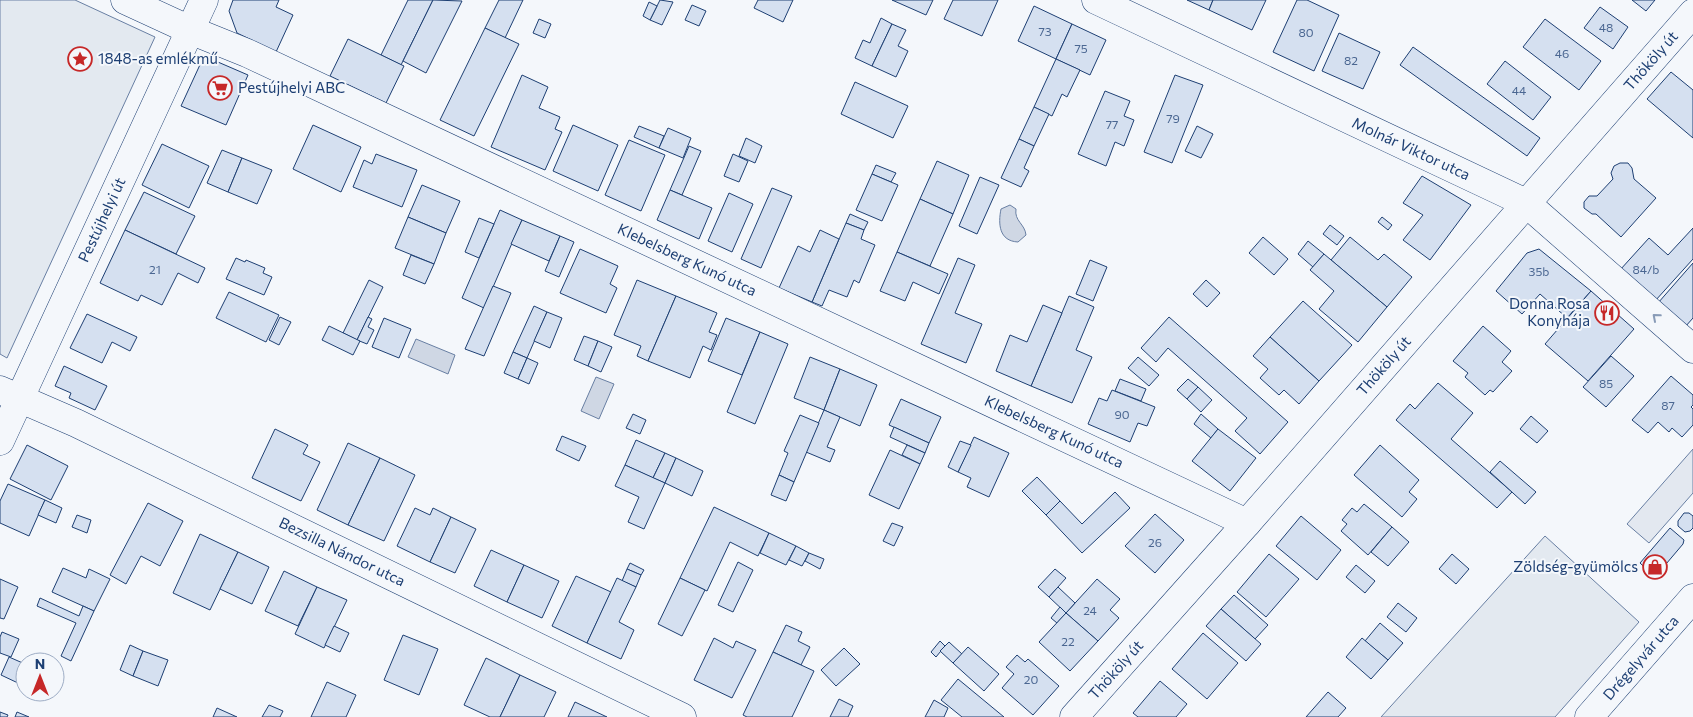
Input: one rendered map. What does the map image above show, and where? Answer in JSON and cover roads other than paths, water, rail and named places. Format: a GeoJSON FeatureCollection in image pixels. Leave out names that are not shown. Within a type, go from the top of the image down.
{"type":"FeatureCollection","features":[{"type":"Feature","properties":{"kind":"street","name":"Klebelsberg Kunó utca"},"geometry":{"type":"LineString","coordinates":[[125,0],[190,30],[247,53],[1247,523]]}},
{"type":"Feature","properties":{"kind":"street","name":"Pestújhelyi út"},"geometry":{"type":"LineString","coordinates":[[0,441],[9,395],[204,0]]}},
{"type":"Feature","properties":{"kind":"street","name":"Molnár Viktor utca"},"geometry":{"type":"LineString","coordinates":[[1096,0],[1526,203],[1693,349]]}},
{"type":"Feature","properties":{"kind":"street","name":"Thököly út"},"geometry":{"type":"LineString","coordinates":[[1074,717],[1247,523],[1693,13]]}},
{"type":"Feature","properties":{"kind":"street","name":"Bezsilla Nándor utca"},"geometry":{"type":"LineString","coordinates":[[9,395],[76,423],[682,717]]}},
{"type":"Feature","properties":{"kind":"street","name":"Drégelyvár utca"},"geometry":{"type":"LineString","coordinates":[[1589,717],[1693,598]]}},
{"type":"Feature","properties":{"kind":"place","name":"1848-as emlékmű"},"geometry":{"type":"Point","coordinates":[80,59]}},
{"type":"Feature","properties":{"kind":"place","name":"Pestújhelyi ABC"},"geometry":{"type":"Point","coordinates":[220,88]}},
{"type":"Feature","properties":{"kind":"place","name":"Donna Rosa Konyhája"},"geometry":{"type":"Point","coordinates":[1607,313]}},
{"type":"Feature","properties":{"kind":"place","name":"Zöldség-gyümölcs"},"geometry":{"type":"Point","coordinates":[1655,567]}}]}
